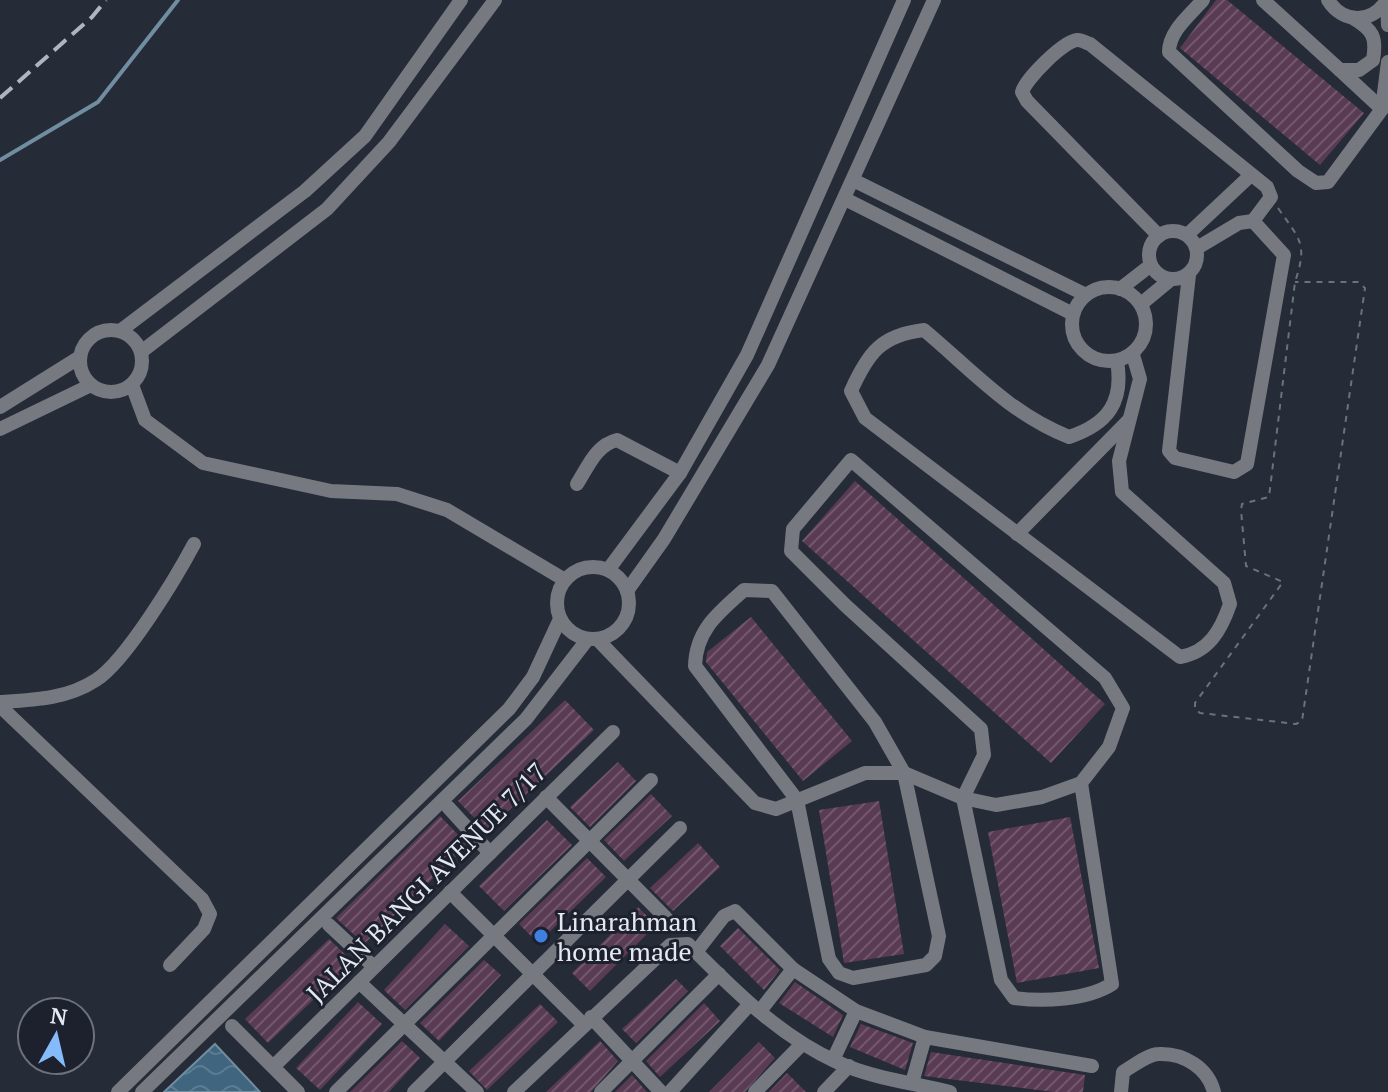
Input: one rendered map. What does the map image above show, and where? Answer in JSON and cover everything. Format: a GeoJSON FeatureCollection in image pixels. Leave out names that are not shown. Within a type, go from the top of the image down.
{"type":"FeatureCollection","features":[{"type":"Feature","properties":{"kind":"street"},"geometry":{"type":"LineString","coordinates":[[0,407],[80,357],[94,335],[120,331],[305,191],[365,136],[461,0]]}},
{"type":"Feature","properties":{"kind":"street"},"geometry":{"type":"LineString","coordinates":[[141,352],[254,269],[327,209],[389,142],[495,0]]}},
{"type":"Feature","properties":{"kind":"street"},"geometry":{"type":"LineString","coordinates":[[608,570],[680,473],[747,355],[904,0]]}},
{"type":"Feature","properties":{"kind":"street"},"geometry":{"type":"LineString","coordinates":[[627,591],[664,539],[768,365],[934,0]]}},
{"type":"Feature","properties":{"kind":"street"},"geometry":{"type":"LineString","coordinates":[[1203,0],[1176,30],[1169,42],[1169,52],[1298,171],[1316,183],[1328,182],[1382,109],[1388,62]]}},
{"type":"Feature","properties":{"kind":"street"},"geometry":{"type":"LineString","coordinates":[[1263,0],[1382,109]]}},
{"type":"Feature","properties":{"kind":"street"},"geometry":{"type":"LineString","coordinates":[[1328,0],[1339,12],[1371,29],[1376,44],[1373,60],[1359,70],[1340,70]]}},
{"type":"Feature","properties":{"kind":"street"},"geometry":{"type":"LineString","coordinates":[[1353,18],[1369,17],[1387,0]]}},
{"type":"Feature","properties":{"kind":"street"},"geometry":{"type":"LineString","coordinates":[[1387,0],[1388,25]]}},
{"type":"Feature","properties":{"kind":"street"},"geometry":{"type":"LineString","coordinates":[[1159,236],[1027,101],[1022,92],[1025,82],[1067,42],[1079,40],[1090,44],[1267,187],[1271,197],[1253,221],[1228,228],[1197,248]]}},
{"type":"Feature","properties":{"kind":"street"},"geometry":{"type":"LineString","coordinates":[[1187,235],[1251,175]]}},
{"type":"Feature","properties":{"kind":"street"},"geometry":{"type":"LineString","coordinates":[[853,180],[1086,295]]}},
{"type":"Feature","properties":{"kind":"street"},"geometry":{"type":"LineString","coordinates":[[845,199],[1073,314]]}},
{"type":"Feature","properties":{"kind":"street"},"geometry":{"type":"LineString","coordinates":[[1170,280],[1155,272],[1151,265],[1150,248],[1159,236],[1173,231],[1187,235],[1197,248],[1197,264],[1189,275],[1169,451],[1175,458],[1234,472],[1242,470],[1247,464],[1284,255],[1253,221]]}},
{"type":"Feature","properties":{"kind":"street"},"geometry":{"type":"LineString","coordinates":[[1120,289],[1151,265]]}},
{"type":"Feature","properties":{"kind":"street"},"geometry":{"type":"LineString","coordinates":[[1141,304],[1170,280],[1189,275]]}},
{"type":"Feature","properties":{"kind":"street"},"geometry":{"type":"LineString","coordinates":[[1108,287],[1120,289],[1141,304],[1146,325],[1144,337],[1133,355],[1117,361],[1092,357],[1082,350],[1075,339],[1073,314],[1086,295],[1108,287]]}},
{"type":"Feature","properties":{"kind":"street"},"geometry":{"type":"LineString","coordinates":[[1117,361],[1120,382],[1117,397],[1105,418],[1092,430],[1069,437],[1034,423],[1012,408],[924,330],[898,333],[862,367],[851,391],[865,418],[1017,534],[1180,657],[1197,654],[1212,641],[1230,604],[1224,583],[1122,492],[1119,461],[1140,379],[1133,355]]}},
{"type":"Feature","properties":{"kind":"street"},"geometry":{"type":"LineString","coordinates":[[80,357],[80,368],[91,385],[107,392],[132,385],[142,370],[141,352],[133,339],[120,331]]}},
{"type":"Feature","properties":{"kind":"street"},"geometry":{"type":"LineString","coordinates":[[0,429],[91,385]]}},
{"type":"Feature","properties":{"kind":"street"},"geometry":{"type":"LineString","coordinates":[[132,385],[145,420],[203,463],[331,491],[397,494],[447,510],[565,580]]}},
{"type":"Feature","properties":{"kind":"street"},"geometry":{"type":"LineString","coordinates":[[1017,534],[1129,420]]}},
{"type":"Feature","properties":{"kind":"street"},"geometry":{"type":"LineString","coordinates":[[577,484],[597,452],[606,443],[617,440],[680,473]]}},
{"type":"Feature","properties":{"kind":"street"},"geometry":{"type":"LineString","coordinates":[[142,1092],[526,719],[593,640],[621,627],[630,604],[627,591],[620,579],[608,570],[589,567],[565,580],[556,599],[560,619],[571,633],[593,640],[755,803],[776,809],[865,773],[904,773],[963,798],[996,805],[1042,797],[1081,783],[1109,747],[1123,708],[1105,678],[851,460],[793,529],[791,551],[845,605],[981,729],[984,755],[963,798],[1001,980],[1014,998],[1031,1001],[1099,993],[1112,984],[1081,783]]}},
{"type":"Feature","properties":{"kind":"street"},"geometry":{"type":"LineString","coordinates":[[0,704],[52,698],[99,679],[169,591],[194,544]]}},
{"type":"Feature","properties":{"kind":"street"},"geometry":{"type":"LineString","coordinates":[[744,590],[772,591],[875,722],[904,773],[939,936],[935,956],[926,965],[853,978],[839,973],[829,959],[797,800],[695,666],[695,649],[708,622],[744,590]]}},
{"type":"Feature","properties":{"kind":"street"},"geometry":{"type":"LineString","coordinates":[[118,1092],[509,709],[533,677],[560,619]]}},
{"type":"Feature","properties":{"kind":"street"},"geometry":{"type":"LineString","coordinates":[[0,704],[202,899],[210,914],[204,929],[170,965]]}},
{"type":"Feature","properties":{"kind":"street","name":"JALAN BANGI AVENUE 7/17"},"geometry":{"type":"LineString","coordinates":[[274,1066],[613,732]]}},
{"type":"Feature","properties":{"kind":"street"},"geometry":{"type":"LineString","coordinates":[[336,1092],[651,780]]}},
{"type":"Feature","properties":{"kind":"street"},"geometry":{"type":"LineString","coordinates":[[546,797],[666,918]]}},
{"type":"Feature","properties":{"kind":"street"},"geometry":{"type":"LineString","coordinates":[[448,807],[490,853]]}},
{"type":"Feature","properties":{"kind":"street"},"geometry":{"type":"LineString","coordinates":[[414,1092],[680,828]]}},
{"type":"Feature","properties":{"kind":"street"},"geometry":{"type":"LineString","coordinates":[[450,892],[533,974],[633,1062],[661,1092]]}},
{"type":"Feature","properties":{"kind":"street"},"geometry":{"type":"LineString","coordinates":[[696,952],[724,916],[735,911],[793,969],[856,1011],[925,1037],[1092,1066]]}},
{"type":"Feature","properties":{"kind":"street"},"geometry":{"type":"LineString","coordinates":[[329,925],[374,967]]}},
{"type":"Feature","properties":{"kind":"street"},"geometry":{"type":"LineString","coordinates":[[514,1092],[670,945],[688,944],[755,1008],[802,1044],[849,1066],[919,1087],[950,1092]]}},
{"type":"Feature","properties":{"kind":"street"},"geometry":{"type":"LineString","coordinates":[[670,1092],[793,969]]}},
{"type":"Feature","properties":{"kind":"street"},"geometry":{"type":"LineString","coordinates":[[601,1092],[719,974]]}},
{"type":"Feature","properties":{"kind":"street"},"geometry":{"type":"LineString","coordinates":[[359,982],[477,1092]]}},
{"type":"Feature","properties":{"kind":"street"},"geometry":{"type":"LineString","coordinates":[[833,1060],[856,1011]]}},
{"type":"Feature","properties":{"kind":"street"},"geometry":{"type":"LineString","coordinates":[[232,1026],[298,1092]]}},
{"type":"Feature","properties":{"kind":"street"},"geometry":{"type":"LineString","coordinates":[[919,1087],[925,1037]]}},
{"type":"Feature","properties":{"kind":"street"},"geometry":{"type":"LineString","coordinates":[[755,1092],[802,1044]]}},
{"type":"Feature","properties":{"kind":"street"},"geometry":{"type":"LineString","coordinates":[[1121,1092],[1123,1072],[1156,1054],[1189,1059],[1210,1078],[1214,1092]]}},
{"type":"Feature","properties":{"kind":"street"},"geometry":{"type":"LineString","coordinates":[[824,1092],[849,1066]]}},
{"type":"Feature","properties":{"kind":"path"},"geometry":{"type":"LineString","coordinates":[[1271,197],[1297,236],[1304,255],[1295,282],[1269,497],[1242,504],[1241,510],[1246,566],[1283,582],[1195,703],[1195,709],[1200,713],[1296,724],[1302,721],[1365,288],[1358,282],[1295,282]]}},
{"type":"Feature","properties":{"kind":"water"},"geometry":{"type":"Polygon","coordinates":[[[215,1044],[260,1092],[164,1092],[215,1044]]]}},
{"type":"Feature","properties":{"kind":"building"},"geometry":{"type":"Polygon","coordinates":[[[1216,0],[1227,0],[1364,113],[1320,165],[1180,48],[1216,0]]]}},
{"type":"Feature","properties":{"kind":"building"},"geometry":{"type":"Polygon","coordinates":[[[855,481],[1105,704],[1051,763],[802,541],[855,481]]]}},
{"type":"Feature","properties":{"kind":"building"},"geometry":{"type":"Polygon","coordinates":[[[751,617],[852,741],[803,781],[706,662],[707,652],[751,617]]]}},
{"type":"Feature","properties":{"kind":"building"},"geometry":{"type":"Polygon","coordinates":[[[565,700],[594,730],[487,831],[458,801],[565,700]]]}},
{"type":"Feature","properties":{"kind":"building"},"geometry":{"type":"Polygon","coordinates":[[[618,762],[636,781],[590,827],[570,807],[618,762]]]}},
{"type":"Feature","properties":{"kind":"building"},"geometry":{"type":"Polygon","coordinates":[[[651,794],[672,816],[624,861],[604,840],[651,794]]]}},
{"type":"Feature","properties":{"kind":"building"},"geometry":{"type":"Polygon","coordinates":[[[879,801],[904,954],[844,963],[819,810],[879,801]]]}},
{"type":"Feature","properties":{"kind":"building"},"geometry":{"type":"Polygon","coordinates":[[[440,816],[468,845],[364,944],[336,918],[440,816]]]}},
{"type":"Feature","properties":{"kind":"building"},"geometry":{"type":"Polygon","coordinates":[[[1070,817],[1099,968],[1017,983],[988,832],[1070,817]]]}},
{"type":"Feature","properties":{"kind":"building"},"geometry":{"type":"Polygon","coordinates":[[[547,820],[572,845],[504,911],[479,886],[547,820]]]}},
{"type":"Feature","properties":{"kind":"building"},"geometry":{"type":"Polygon","coordinates":[[[698,843],[720,867],[673,911],[650,888],[698,843]]]}},
{"type":"Feature","properties":{"kind":"building"},"geometry":{"type":"Polygon","coordinates":[[[587,858],[606,877],[538,943],[519,924],[587,858]]]}},
{"type":"Feature","properties":{"kind":"building"},"geometry":{"type":"Polygon","coordinates":[[[638,907],[656,925],[590,991],[572,973],[638,907]]]}},
{"type":"Feature","properties":{"kind":"building"},"geometry":{"type":"Polygon","coordinates":[[[445,924],[469,946],[405,1010],[384,990],[445,924]]]}},
{"type":"Feature","properties":{"kind":"building"},"geometry":{"type":"Polygon","coordinates":[[[738,928],[780,970],[764,990],[720,946],[738,928]]]}},
{"type":"Feature","properties":{"kind":"building"},"geometry":{"type":"Polygon","coordinates":[[[329,939],[353,962],[268,1043],[245,1019],[329,939]]]}},
{"type":"Feature","properties":{"kind":"building"},"geometry":{"type":"Polygon","coordinates":[[[484,960],[501,975],[439,1041],[420,1023],[484,960]]]}},
{"type":"Feature","properties":{"kind":"building"},"geometry":{"type":"Polygon","coordinates":[[[676,979],[688,991],[636,1043],[622,1029],[676,979]]]}},
{"type":"Feature","properties":{"kind":"building"},"geometry":{"type":"Polygon","coordinates":[[[795,982],[843,1015],[833,1037],[779,1003],[795,982]]]}},
{"type":"Feature","properties":{"kind":"building"},"geometry":{"type":"Polygon","coordinates":[[[358,1002],[382,1024],[320,1090],[296,1068],[358,1002]]]}},
{"type":"Feature","properties":{"kind":"building"},"geometry":{"type":"Polygon","coordinates":[[[704,1003],[720,1021],[660,1077],[646,1061],[704,1003]]]}},
{"type":"Feature","properties":{"kind":"building"},"geometry":{"type":"Polygon","coordinates":[[[540,1004],[558,1022],[487,1090],[469,1071],[540,1004]]]}},
{"type":"Feature","properties":{"kind":"building"},"geometry":{"type":"Polygon","coordinates":[[[861,1024],[913,1043],[905,1070],[850,1047],[861,1024]]]}},
{"type":"Feature","properties":{"kind":"building"},"geometry":{"type":"Polygon","coordinates":[[[402,1041],[420,1058],[389,1092],[350,1092],[402,1041]]]}},
{"type":"Feature","properties":{"kind":"building"},"geometry":{"type":"Polygon","coordinates":[[[600,1041],[618,1061],[591,1092],[546,1092],[600,1041]]]}},
{"type":"Feature","properties":{"kind":"building"},"geometry":{"type":"Polygon","coordinates":[[[759,1042],[775,1058],[745,1092],[709,1092],[759,1042]]]}},
{"type":"Feature","properties":{"kind":"building"},"geometry":{"type":"Polygon","coordinates":[[[931,1052],[1085,1075],[1083,1092],[1054,1092],[924,1076],[931,1052]]]}},
{"type":"Feature","properties":{"kind":"building"},"geometry":{"type":"Polygon","coordinates":[[[787,1073],[806,1092],[769,1092],[787,1073]]]}},
{"type":"Feature","properties":{"kind":"building"},"geometry":{"type":"Polygon","coordinates":[[[632,1075],[647,1092],[615,1092],[632,1075]]]}},
{"type":"Feature","properties":{"kind":"waterway"},"geometry":{"type":"LineString","coordinates":[[0,160],[98,102],[178,0]]}},
{"type":"Feature","properties":{"kind":"railway"},"geometry":{"type":"LineString","coordinates":[[0,98],[92,17],[106,0]]}},
{"type":"Feature","properties":{"kind":"place","name":"Linarahman home made"},"geometry":{"type":"Point","coordinates":[541,936]}}]}
